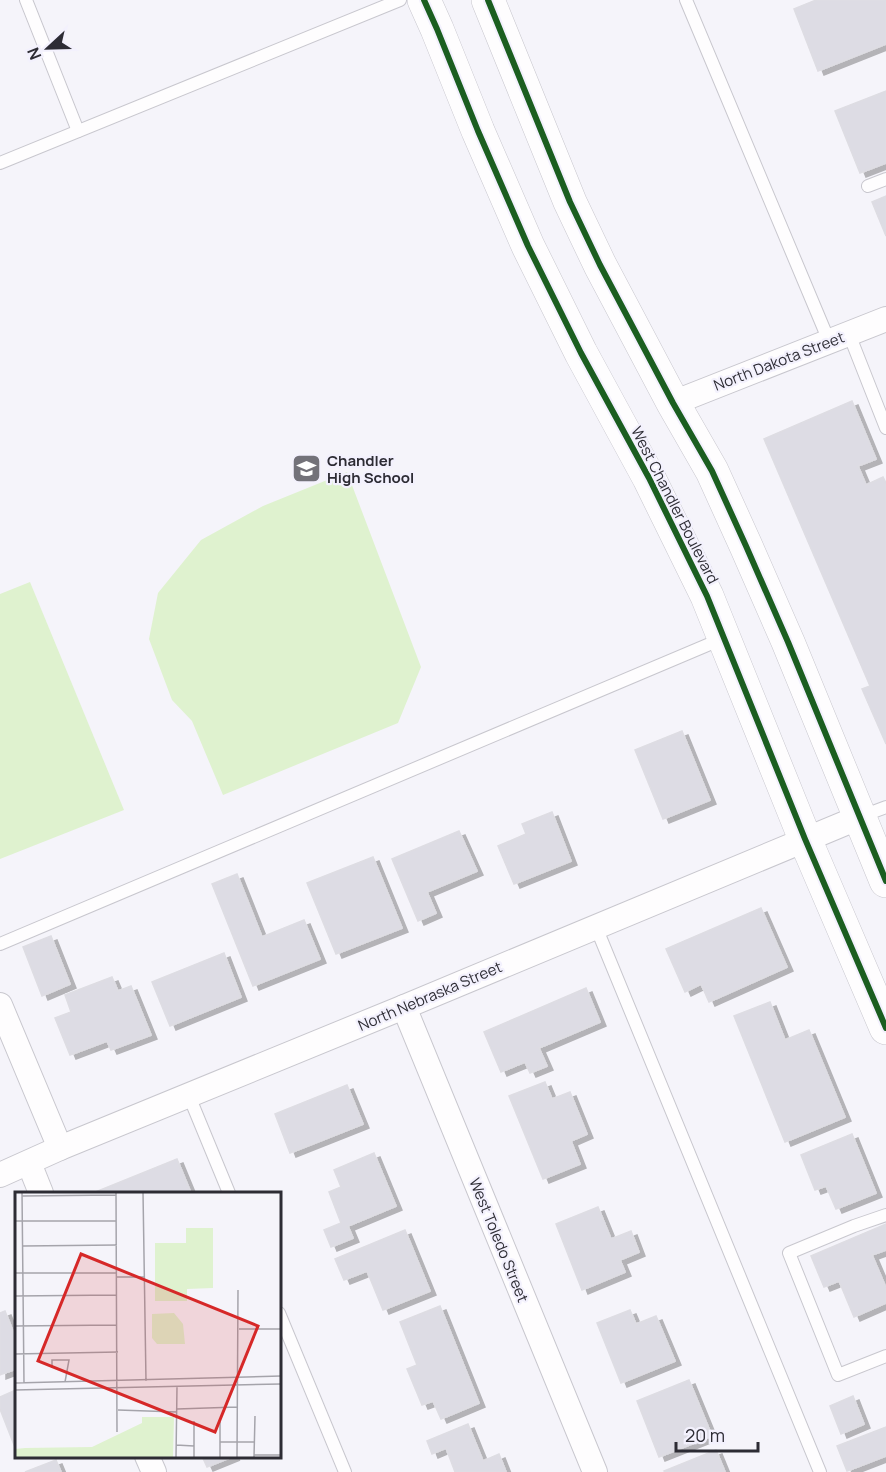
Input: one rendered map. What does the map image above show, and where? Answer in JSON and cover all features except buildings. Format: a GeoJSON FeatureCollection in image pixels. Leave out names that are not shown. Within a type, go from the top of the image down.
{"type":"FeatureCollection","features":[{"type":"Feature","properties":{"kind":"main road","name":"West Chandler Boulevard"},"geometry":{"type":"LineString","coordinates":[[424,0],[528,246],[581,353],[649,478],[707,596],[805,839],[886,1029]]}},
{"type":"Feature","properties":{"kind":"main road"},"geometry":{"type":"LineString","coordinates":[[488,0],[570,202],[600,266],[712,471],[788,642],[873,812],[886,881]]}},
{"type":"Feature","properties":{"kind":"street","name":"North Dakota Street"},"geometry":{"type":"LineString","coordinates":[[673,403],[886,320]]}},
{"type":"Feature","properties":{"kind":"street","name":"North Nebraska Street"},"geometry":{"type":"LineString","coordinates":[[0,1175],[60,1148],[873,812]]}},
{"type":"Feature","properties":{"kind":"street"},"geometry":{"type":"LineString","coordinates":[[0,1005],[60,1148]]}},
{"type":"Feature","properties":{"kind":"street","name":"West Toledo Street"},"geometry":{"type":"LineString","coordinates":[[405,1007],[595,1472]]}},
{"type":"Feature","properties":{"kind":"street"},"geometry":{"type":"LineString","coordinates":[[29,1163],[41,1192]]}},
{"type":"Feature","properties":{"kind":"street"},"geometry":{"type":"LineString","coordinates":[[148,1457],[154,1472]]}},
{"type":"Feature","properties":{"kind":"lane"},"geometry":{"type":"LineString","coordinates":[[26,0],[78,131]]}},
{"type":"Feature","properties":{"kind":"lane"},"geometry":{"type":"LineString","coordinates":[[0,164],[400,0]]}},
{"type":"Feature","properties":{"kind":"lane"},"geometry":{"type":"LineString","coordinates":[[686,0],[839,338],[886,428]]}},
{"type":"Feature","properties":{"kind":"lane"},"geometry":{"type":"LineString","coordinates":[[868,186],[886,179]]}},
{"type":"Feature","properties":{"kind":"lane"},"geometry":{"type":"LineString","coordinates":[[0,944],[725,638]]}},
{"type":"Feature","properties":{"kind":"lane"},"geometry":{"type":"LineString","coordinates":[[596,927],[820,1472]]}},
{"type":"Feature","properties":{"kind":"lane"},"geometry":{"type":"LineString","coordinates":[[189,1096],[229,1192]]}},
{"type":"Feature","properties":{"kind":"lane"},"geometry":{"type":"LineString","coordinates":[[886,1215],[789,1252],[838,1374],[886,1356]]}},
{"type":"Feature","properties":{"kind":"lane"},"geometry":{"type":"LineString","coordinates":[[280,1315],[345,1472]]}},
{"type":"Feature","properties":{"kind":"green space"},"geometry":{"type":"Polygon","coordinates":[[[347,472],[421,667],[398,723],[223,795],[192,721],[172,700],[149,639],[158,593],[201,540],[263,506],[347,472]]]}},
{"type":"Feature","properties":{"kind":"green space"},"geometry":{"type":"Polygon","coordinates":[[[30,582],[124,810],[0,859],[0,594],[30,582]]]}},
{"type":"Feature","properties":{"kind":"cycle path"},"geometry":{"type":"LineString","coordinates":[[424,0],[528,246],[581,353],[649,478],[707,596],[805,839],[886,1028]]}},
{"type":"Feature","properties":{"kind":"cycle path"},"geometry":{"type":"LineString","coordinates":[[488,0],[570,202],[600,265],[712,471],[746,546],[886,881]]}},
{"type":"Feature","properties":{"kind":"place","name":"Chandler High School"},"geometry":{"type":"Point","coordinates":[306,469]}}]}
